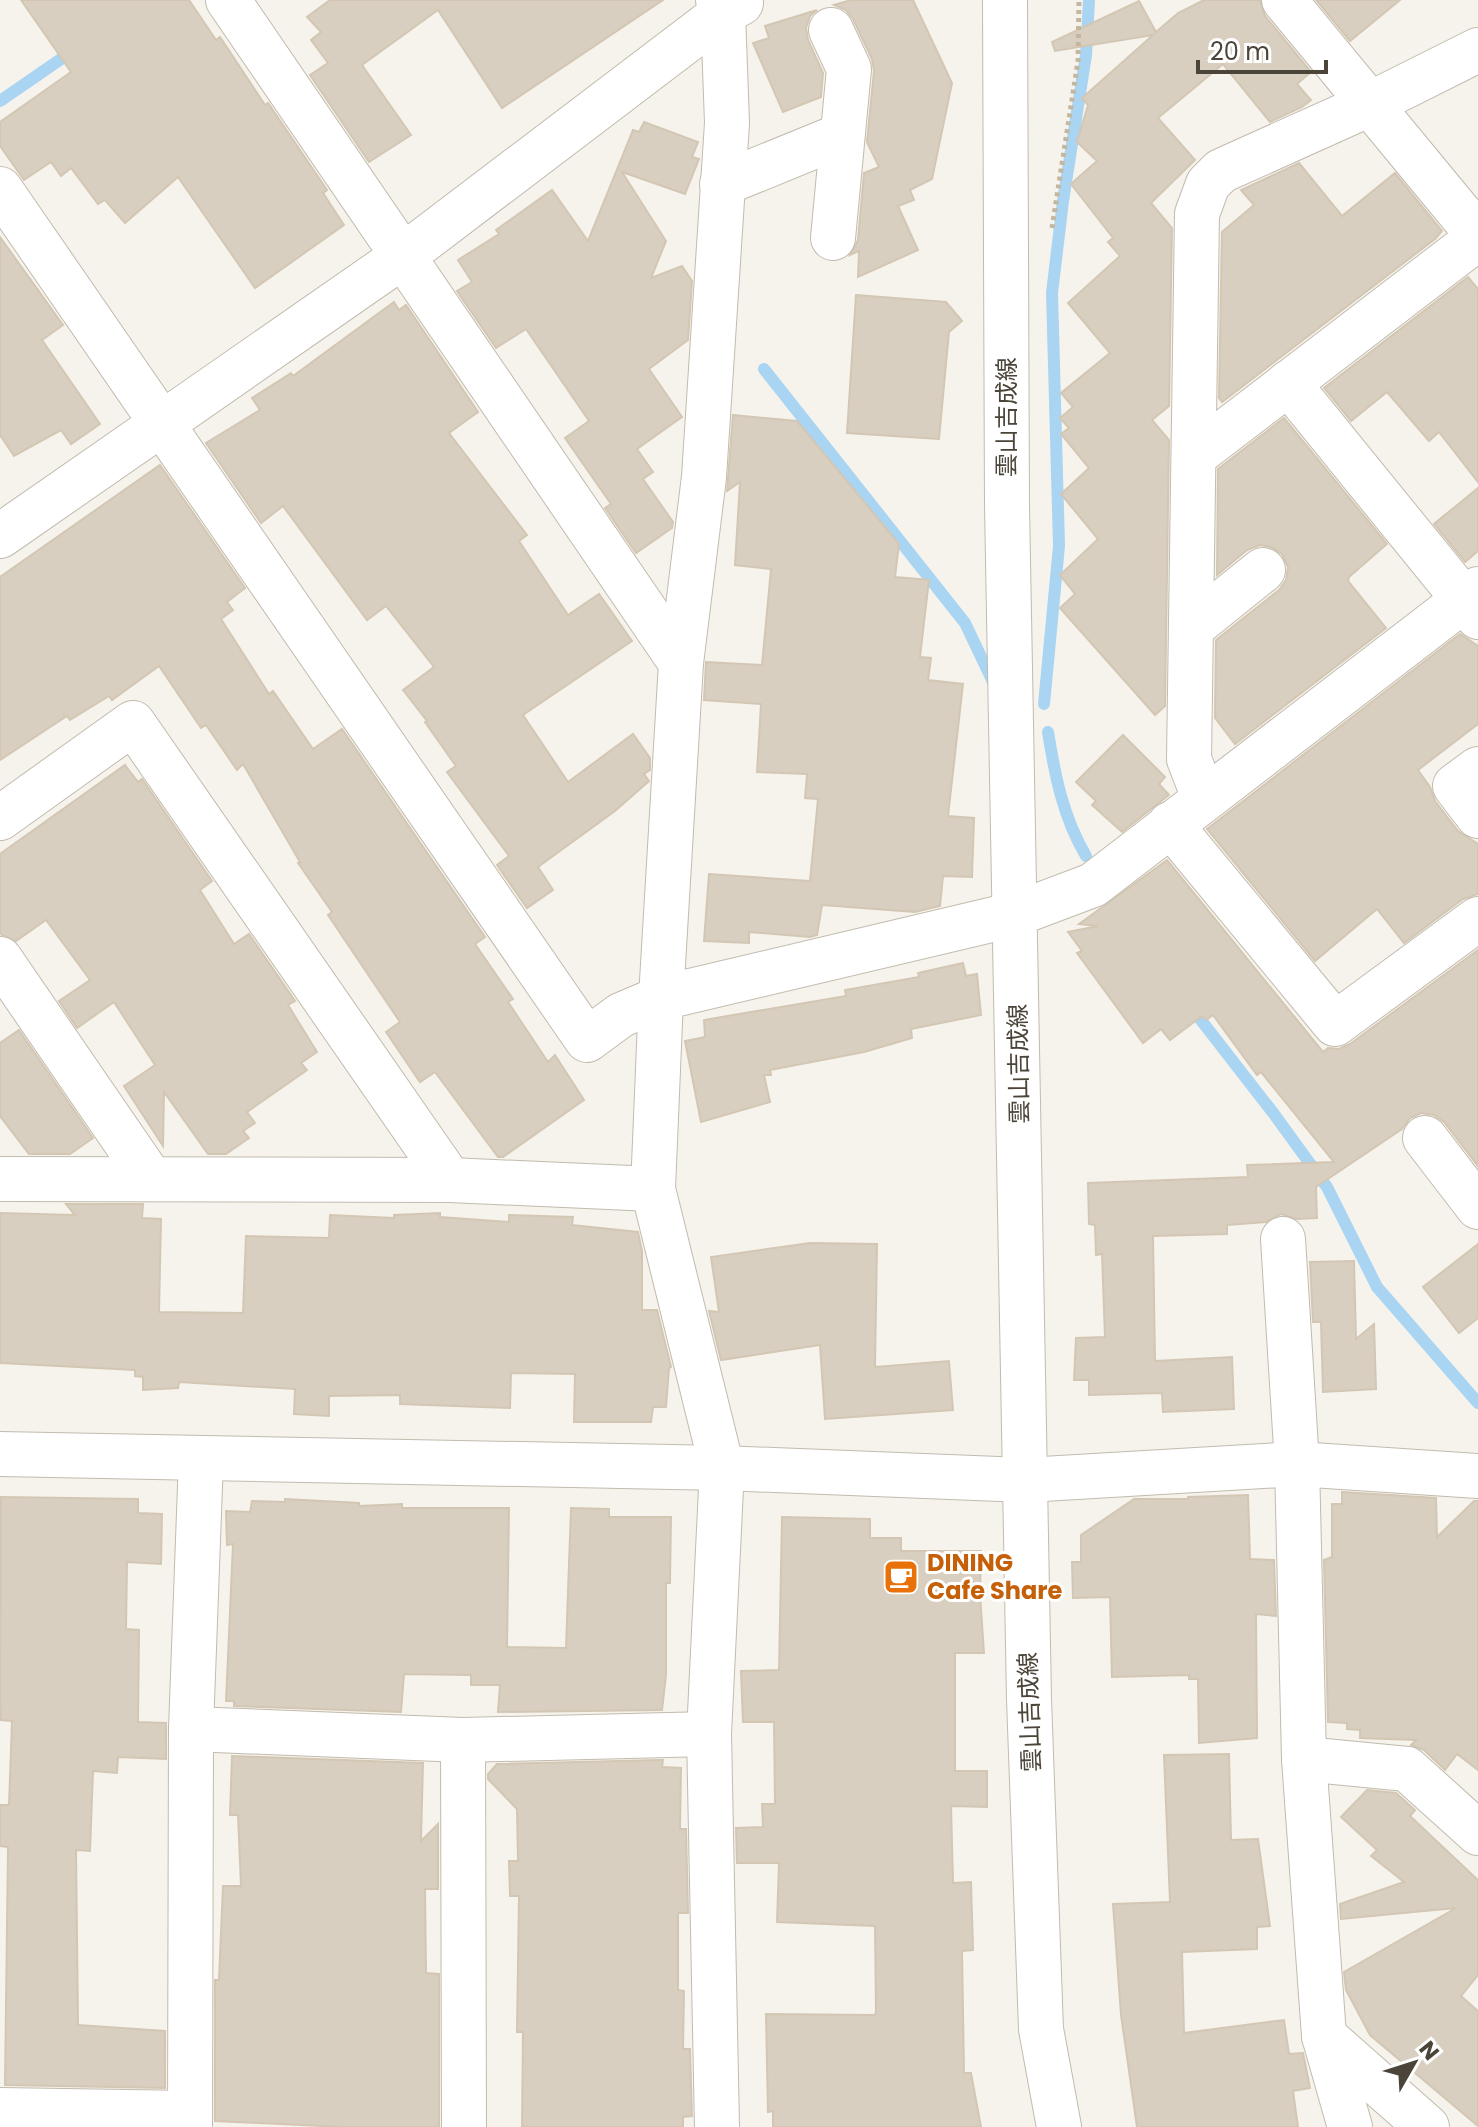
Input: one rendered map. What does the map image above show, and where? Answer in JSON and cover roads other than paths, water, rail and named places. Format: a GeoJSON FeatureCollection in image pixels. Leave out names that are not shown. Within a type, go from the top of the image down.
{"type":"FeatureCollection","features":[{"type":"Feature","properties":{"kind":"street"},"geometry":{"type":"LineString","coordinates":[[228,0],[681,663]]}},
{"type":"Feature","properties":{"kind":"street","name":"雲山吉成線"},"geometry":{"type":"LineString","coordinates":[[1005,0],[1007,506],[1029,1699],[1041,2029],[1059,2127]]}},
{"type":"Feature","properties":{"kind":"street"},"geometry":{"type":"LineString","coordinates":[[1195,455],[1478,236],[1284,0]]}},
{"type":"Feature","properties":{"kind":"street"},"geometry":{"type":"LineString","coordinates":[[0,536],[403,256],[729,4]]}},
{"type":"Feature","properties":{"kind":"street"},"geometry":{"type":"LineString","coordinates":[[717,2127],[709,1734],[722,1468],[653,1189],[681,663],[704,477],[727,123],[729,4]]}},
{"type":"Feature","properties":{"kind":"street"},"geometry":{"type":"LineString","coordinates":[[831,30],[849,69],[833,238]]}},
{"type":"Feature","properties":{"kind":"street"},"geometry":{"type":"LineString","coordinates":[[1204,798],[1189,759],[1197,214],[1208,184],[1221,171],[1370,104],[1478,50]]}},
{"type":"Feature","properties":{"kind":"street"},"geometry":{"type":"LineString","coordinates":[[722,184],[842,135]]}},
{"type":"Feature","properties":{"kind":"street"},"geometry":{"type":"LineString","coordinates":[[0,189],[587,1040],[621,1015],[661,998],[1016,914],[1093,885],[1204,798],[1473,602],[1288,383]]}},
{"type":"Feature","properties":{"kind":"street"},"geometry":{"type":"LineString","coordinates":[[1192,627],[1263,570]]}},
{"type":"Feature","properties":{"kind":"street"},"geometry":{"type":"LineString","coordinates":[[0,818],[133,723],[450,1180]]}},
{"type":"Feature","properties":{"kind":"street"},"geometry":{"type":"LineString","coordinates":[[1478,769],[1455,786],[1478,816]]}},
{"type":"Feature","properties":{"kind":"street"},"geometry":{"type":"LineString","coordinates":[[1170,824],[1335,1024],[1478,919]]}},
{"type":"Feature","properties":{"kind":"street"},"geometry":{"type":"LineString","coordinates":[[0,959],[151,1179]]}},
{"type":"Feature","properties":{"kind":"street"},"geometry":{"type":"LineString","coordinates":[[1425,1138],[1478,1207]]}},
{"type":"Feature","properties":{"kind":"street"},"geometry":{"type":"LineString","coordinates":[[0,1179],[450,1180],[653,1189]]}},
{"type":"Feature","properties":{"kind":"street"},"geometry":{"type":"LineString","coordinates":[[1283,1239],[1297,1464],[1304,1759],[1324,2036],[1350,2127]]}},
{"type":"Feature","properties":{"kind":"street"},"geometry":{"type":"LineString","coordinates":[[0,1454],[722,1468],[1026,1480],[1297,1464],[1478,1476]]}},
{"type":"Feature","properties":{"kind":"street"},"geometry":{"type":"LineString","coordinates":[[0,2110],[190,2120],[191,1729],[201,1459]]}},
{"type":"Feature","properties":{"kind":"street"},"geometry":{"type":"LineString","coordinates":[[191,1729],[463,1740],[709,1734]]}},
{"type":"Feature","properties":{"kind":"street"},"geometry":{"type":"LineString","coordinates":[[463,1740],[464,2127]]}},
{"type":"Feature","properties":{"kind":"street"},"geometry":{"type":"LineString","coordinates":[[1304,1759],[1407,1769],[1478,1833]]}},
{"type":"Feature","properties":{"kind":"street"},"geometry":{"type":"LineString","coordinates":[[1324,2036],[1427,2127]]}},
{"type":"Feature","properties":{"kind":"waterway"},"geometry":{"type":"LineString","coordinates":[[1044,704],[1059,546],[1052,293],[1086,55],[1089,0]]}},
{"type":"Feature","properties":{"kind":"waterway"},"geometry":{"type":"LineString","coordinates":[[0,101],[74,50]]}},
{"type":"Feature","properties":{"kind":"waterway"},"geometry":{"type":"LineString","coordinates":[[764,369],[965,623],[994,684]]}},
{"type":"Feature","properties":{"kind":"waterway"},"geometry":{"type":"LineString","coordinates":[[1048,732],[1061,796],[1086,856]]}},
{"type":"Feature","properties":{"kind":"waterway"},"geometry":{"type":"LineString","coordinates":[[1190,1006],[1327,1187],[1377,1287],[1478,1403]]}},
{"type":"Feature","properties":{"kind":"place","name":"DINING Cafe Share"},"geometry":{"type":"Point","coordinates":[901,1577]}}]}
